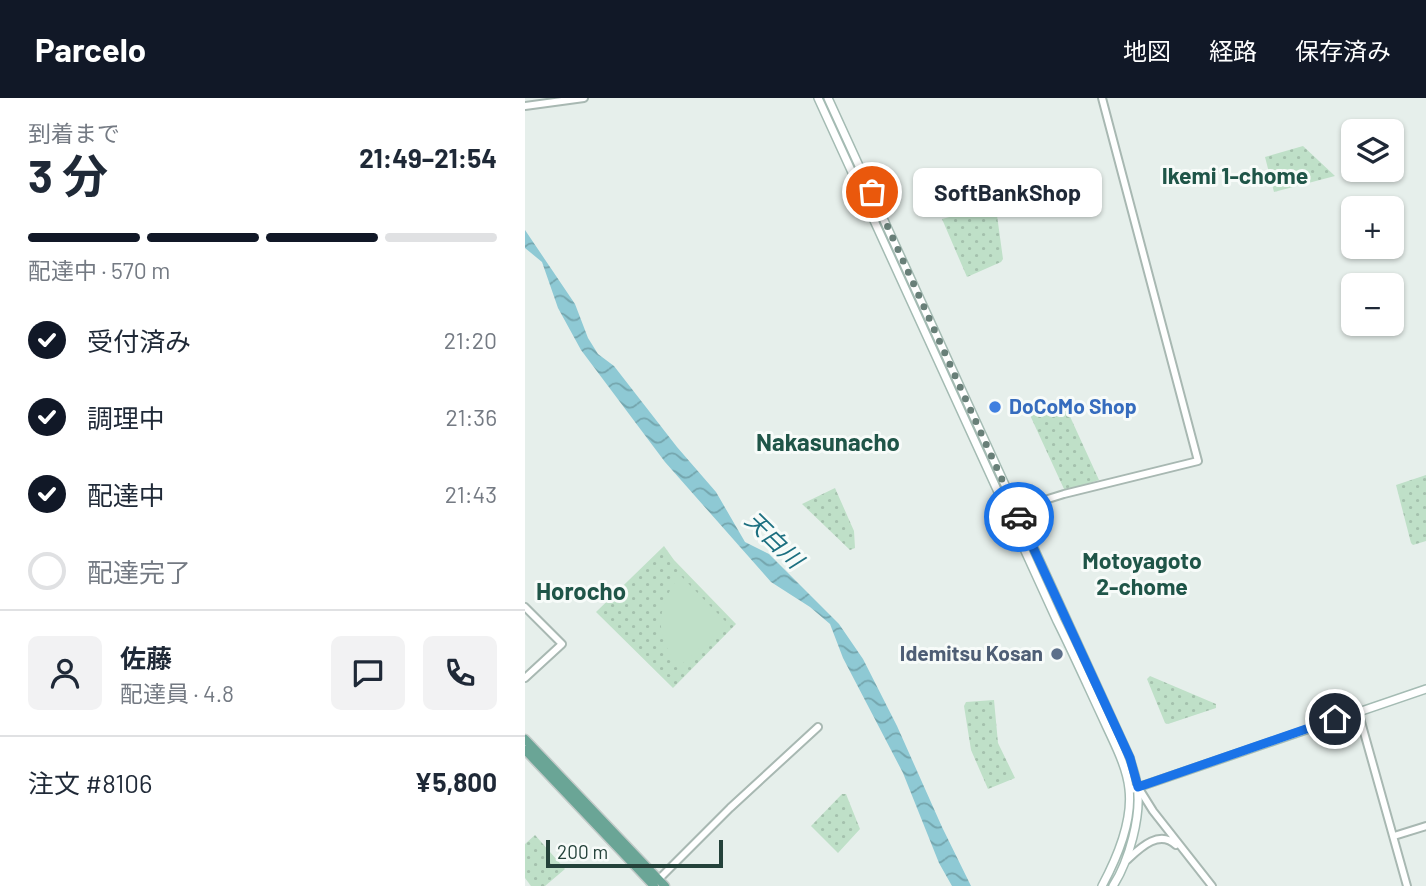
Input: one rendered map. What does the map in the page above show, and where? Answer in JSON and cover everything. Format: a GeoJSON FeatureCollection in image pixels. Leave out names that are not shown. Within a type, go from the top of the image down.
{"type":"FeatureCollection","features":[{"type":"Feature","properties":{"kind":"main road"},"geometry":{"type":"LineString","coordinates":[[818,98],[1113,741],[1129,790],[1128,813],[1119,850],[1102,886]]}},
{"type":"Feature","properties":{"kind":"main road"},"geometry":{"type":"LineString","coordinates":[[828,98],[1130,758],[1138,787],[1135,824],[1127,860],[1113,886]]}},
{"type":"Feature","properties":{"kind":"main road"},"geometry":{"type":"LineString","coordinates":[[1129,790],[1426,689]]}},
{"type":"Feature","properties":{"kind":"main road"},"geometry":{"type":"LineString","coordinates":[[525,739],[656,884]]}},
{"type":"Feature","properties":{"kind":"main road"},"geometry":{"type":"LineString","coordinates":[[525,750],[656,884]]}},
{"type":"Feature","properties":{"kind":"street"},"geometry":{"type":"LineString","coordinates":[[525,106],[584,98]]}},
{"type":"Feature","properties":{"kind":"street"},"geometry":{"type":"LineString","coordinates":[[1016,509],[1198,461],[1102,98]]}},
{"type":"Feature","properties":{"kind":"street"},"geometry":{"type":"LineString","coordinates":[[525,607],[562,644],[525,678]]}},
{"type":"Feature","properties":{"kind":"street"},"geometry":{"type":"LineString","coordinates":[[1358,711],[1407,886]]}},
{"type":"Feature","properties":{"kind":"street"},"geometry":{"type":"LineString","coordinates":[[656,884],[713,824],[818,727]]}},
{"type":"Feature","properties":{"kind":"street"},"geometry":{"type":"LineString","coordinates":[[1138,787],[1153,811],[1212,886]]}},
{"type":"Feature","properties":{"kind":"street"},"geometry":{"type":"LineString","coordinates":[[1129,790],[1153,811]]}},
{"type":"Feature","properties":{"kind":"street"},"geometry":{"type":"LineString","coordinates":[[1394,836],[1426,826]]}},
{"type":"Feature","properties":{"kind":"street"},"geometry":{"type":"LineString","coordinates":[[1127,860],[1141,846],[1155,840],[1171,840],[1186,853]]}},
{"type":"Feature","properties":{"kind":"green space"},"geometry":{"type":"Polygon","coordinates":[[[1303,146],[1335,176],[1274,192],[1265,157],[1303,146]]]}},
{"type":"Feature","properties":{"kind":"green space"},"geometry":{"type":"Polygon","coordinates":[[[994,205],[1003,259],[967,277],[942,219],[994,205]]]}},
{"type":"Feature","properties":{"kind":"green space"},"geometry":{"type":"Polygon","coordinates":[[[1062,399],[1099,480],[1067,490],[1064,489],[1029,413],[1030,409],[1062,399]]]}},
{"type":"Feature","properties":{"kind":"green space"},"geometry":{"type":"Polygon","coordinates":[[[1426,475],[1426,541],[1413,545],[1396,485],[1426,475]]]}},
{"type":"Feature","properties":{"kind":"green space"},"geometry":{"type":"Polygon","coordinates":[[[835,488],[854,531],[855,548],[850,550],[802,504],[835,488]]]}},
{"type":"Feature","properties":{"kind":"green space"},"geometry":{"type":"Polygon","coordinates":[[[664,546],[674,560],[736,624],[673,688],[596,612],[664,546]]]}},
{"type":"Feature","properties":{"kind":"green space"},"geometry":{"type":"Polygon","coordinates":[[[680,575],[727,623],[680,666],[665,643],[661,621],[666,598],[680,575]]]}},
{"type":"Feature","properties":{"kind":"green space"},"geometry":{"type":"Polygon","coordinates":[[[1150,676],[1216,704],[1216,708],[1165,723],[1147,679],[1150,676]]]}},
{"type":"Feature","properties":{"kind":"green space"},"geometry":{"type":"Polygon","coordinates":[[[994,700],[998,743],[1015,778],[988,789],[971,750],[964,706],[966,702],[994,700]]]}},
{"type":"Feature","properties":{"kind":"green space"},"geometry":{"type":"Polygon","coordinates":[[[842,794],[846,794],[860,829],[838,853],[811,826],[842,794]]]}},
{"type":"Feature","properties":{"kind":"green space"},"geometry":{"type":"Polygon","coordinates":[[[535,835],[565,869],[545,886],[531,886],[525,878],[525,844],[535,835]]]}},
{"type":"Feature","properties":{"kind":"water","name":"天白川"},"geometry":{"type":"Polygon","coordinates":[[[525,230],[575,304],[588,338],[598,354],[614,366],[716,492],[745,542],[769,554],[839,624],[863,659],[971,886],[952,886],[939,863],[903,773],[843,658],[830,624],[810,607],[771,582],[665,462],[581,350],[558,308],[542,262],[525,248],[525,230]]]}},
{"type":"Feature","properties":{"kind":"way so far"},"geometry":{"type":"LineString","coordinates":[[872,192],[1019,517]]}},
{"type":"Feature","properties":{"kind":"place","name":"SoftBankShop"},"geometry":{"type":"Point","coordinates":[872,192]}},
{"type":"Feature","properties":{"kind":"place","name":"DoCoMo Shop"},"geometry":{"type":"Point","coordinates":[995,407]}},
{"type":"Feature","properties":{"kind":"place","name":"Idemitsu Kosan"},"geometry":{"type":"Point","coordinates":[1057,654]}},
{"type":"Feature","properties":{"kind":"district","name":"Ikemi 1-chome"},"geometry":{"type":"Point","coordinates":[1235,176]}},
{"type":"Feature","properties":{"kind":"district","name":"Nakasunacho"},"geometry":{"type":"Point","coordinates":[828,443]}},
{"type":"Feature","properties":{"kind":"district","name":"Motoyagoto 2-chome"},"geometry":{"type":"Point","coordinates":[1142,574]}},
{"type":"Feature","properties":{"kind":"district","name":"Horocho"},"geometry":{"type":"Point","coordinates":[581,592]}},
{"type":"Feature","properties":{"kind":"route"},"geometry":{"type":"LineString","coordinates":[[1019,517],[1130,758],[1138,787],[1335,719]]}}]}
